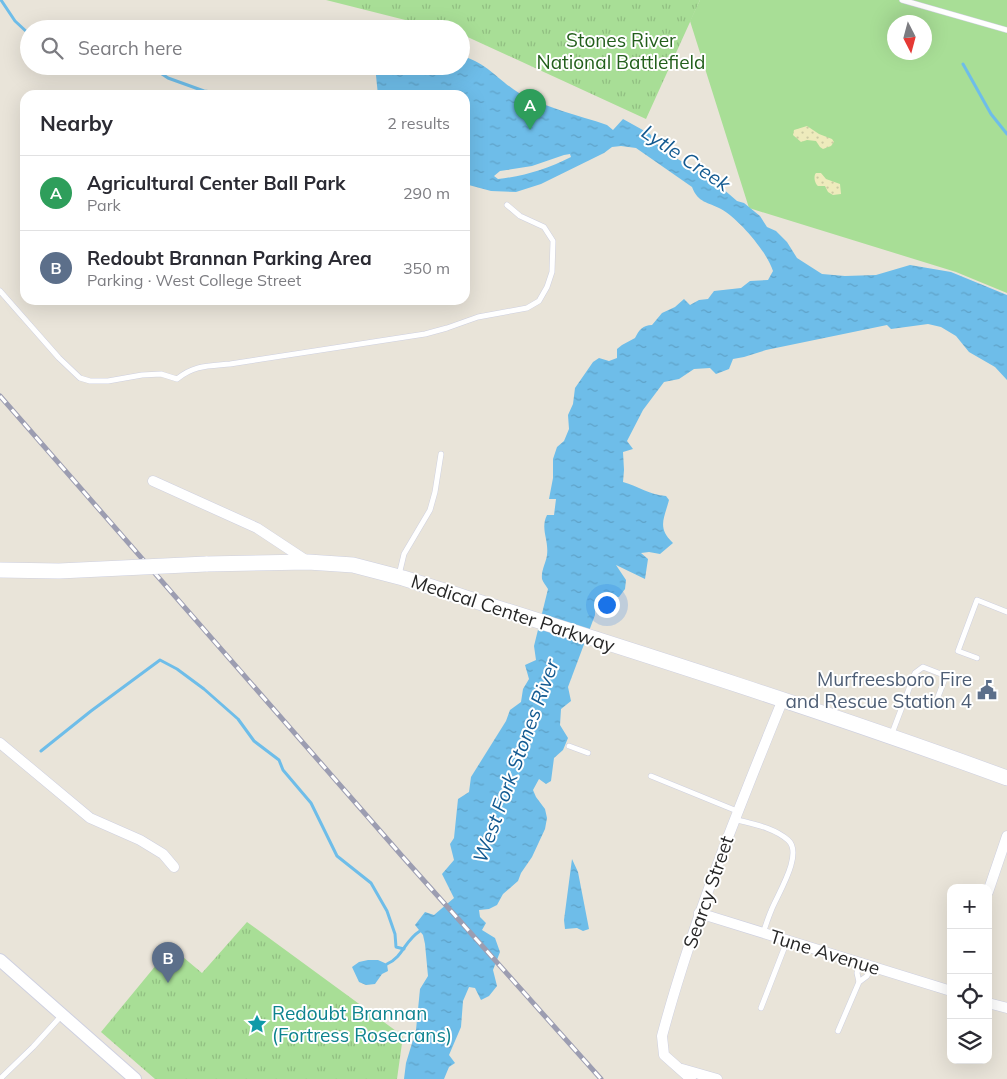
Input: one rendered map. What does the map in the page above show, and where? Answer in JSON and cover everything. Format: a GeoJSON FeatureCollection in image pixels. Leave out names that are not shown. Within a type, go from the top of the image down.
{"type":"FeatureCollection","features":[{"type":"Feature","properties":{"kind":"main road","name":"Medical Center Parkway"},"geometry":{"type":"LineString","coordinates":[[0,570],[59,570],[308,562],[353,565],[486,604],[784,699],[1007,778]]}},
{"type":"Feature","properties":{"kind":"street"},"geometry":{"type":"LineString","coordinates":[[153,481],[257,528],[308,562]]}},
{"type":"Feature","properties":{"kind":"street","name":"Searcy Street"},"geometry":{"type":"LineString","coordinates":[[691,1079],[681,1068],[664,1055],[662,1036],[699,913],[736,815],[784,699]]}},
{"type":"Feature","properties":{"kind":"street"},"geometry":{"type":"LineString","coordinates":[[0,743],[90,818],[140,840],[163,854],[174,866]]}},
{"type":"Feature","properties":{"kind":"street"},"geometry":{"type":"LineString","coordinates":[[991,884],[1007,836]]}},
{"type":"Feature","properties":{"kind":"street","name":"Tune Avenue"},"geometry":{"type":"LineString","coordinates":[[699,913],[947,990]]}},
{"type":"Feature","properties":{"kind":"street"},"geometry":{"type":"LineString","coordinates":[[0,960],[136,1079]]}},
{"type":"Feature","properties":{"kind":"street"},"geometry":{"type":"LineString","coordinates":[[992,1004],[1007,1008]]}},
{"type":"Feature","properties":{"kind":"street"},"geometry":{"type":"LineString","coordinates":[[681,1068],[718,1079]]}},
{"type":"Feature","properties":{"kind":"lane"},"geometry":{"type":"LineString","coordinates":[[902,0],[1007,30]]}},
{"type":"Feature","properties":{"kind":"lane"},"geometry":{"type":"LineString","coordinates":[[0,291],[59,358],[80,378],[90,381],[108,381],[161,374],[177,379],[188,370],[206,366],[425,334],[478,317],[526,308],[539,301],[547,287],[552,272],[553,241],[544,227],[520,216],[507,206]]}},
{"type":"Feature","properties":{"kind":"lane"},"geometry":{"type":"LineString","coordinates":[[399,577],[404,554],[430,510],[436,492],[441,454]]}},
{"type":"Feature","properties":{"kind":"lane"},"geometry":{"type":"LineString","coordinates":[[978,658],[958,651],[977,600],[1007,612]]}},
{"type":"Feature","properties":{"kind":"lane"},"geometry":{"type":"LineString","coordinates":[[891,736],[915,673],[923,666],[946,676],[936,702]]}},
{"type":"Feature","properties":{"kind":"lane"},"geometry":{"type":"LineString","coordinates":[[569,746],[588,753]]}},
{"type":"Feature","properties":{"kind":"lane"},"geometry":{"type":"LineString","coordinates":[[651,776],[773,830],[790,841],[794,852],[787,878],[771,910],[763,933]]}},
{"type":"Feature","properties":{"kind":"lane"},"geometry":{"type":"LineString","coordinates":[[762,1008],[787,940]]}},
{"type":"Feature","properties":{"kind":"lane"},"geometry":{"type":"LineString","coordinates":[[838,1031],[859,982],[858,973],[866,965]]}},
{"type":"Feature","properties":{"kind":"lane"},"geometry":{"type":"LineString","coordinates":[[859,982],[867,976],[866,965]]}},
{"type":"Feature","properties":{"kind":"lane"},"geometry":{"type":"LineString","coordinates":[[0,1079],[33,1047],[62,1014]]}},
{"type":"Feature","properties":{"kind":"green space","name":"Stones River National Battlefield"},"geometry":{"type":"Polygon","coordinates":[[[326,0],[700,0],[646,119],[470,38],[470,20],[405,20],[326,0]]]}},
{"type":"Feature","properties":{"kind":"green space"},"geometry":{"type":"Polygon","coordinates":[[[700,0],[1007,0],[1007,293],[956,272],[749,208],[690,21],[700,0]]]}},
{"type":"Feature","properties":{"kind":"green space"},"geometry":{"type":"Polygon","coordinates":[[[247,922],[403,1036],[397,1079],[155,1079],[101,1032],[171,947],[202,973],[247,922]]]}},
{"type":"Feature","properties":{"kind":"sand"},"geometry":{"type":"Polygon","coordinates":[[[807,126],[819,134],[832,139],[834,142],[831,146],[823,149],[816,141],[807,140],[801,142],[793,135],[794,130],[807,126]]]}},
{"type":"Feature","properties":{"kind":"sand"},"geometry":{"type":"Polygon","coordinates":[[[816,173],[821,173],[826,179],[840,184],[841,194],[833,195],[828,192],[825,186],[818,186],[815,180],[816,173]]]}},
{"type":"Feature","properties":{"kind":"water","name":"West Fork Stones River"},"geometry":{"type":"Polygon","coordinates":[[[470,59],[485,67],[519,93],[540,103],[607,125],[613,130],[623,119],[650,134],[657,144],[669,154],[700,172],[712,183],[722,188],[737,201],[744,203],[760,216],[767,227],[776,231],[787,242],[797,258],[822,274],[845,276],[876,275],[910,265],[951,272],[1007,295],[1007,380],[995,367],[969,352],[956,336],[941,327],[928,324],[891,329],[887,325],[766,350],[733,359],[729,369],[716,374],[710,368],[694,369],[679,379],[664,382],[643,410],[627,441],[633,449],[623,452],[623,482],[655,494],[666,496],[669,500],[663,528],[673,543],[660,554],[641,553],[648,559],[645,579],[616,565],[626,580],[625,589],[619,597],[604,596],[604,606],[595,609],[595,615],[568,687],[571,701],[561,709],[560,725],[568,738],[563,750],[554,758],[551,781],[546,784],[539,779],[533,790],[545,809],[547,818],[545,829],[518,881],[503,894],[497,905],[489,909],[479,910],[480,917],[486,923],[482,930],[495,938],[500,952],[493,970],[497,986],[489,996],[481,1000],[475,988],[469,987],[463,1001],[461,1027],[449,1055],[455,1063],[449,1067],[444,1079],[404,1079],[406,1063],[416,1030],[420,989],[428,976],[423,935],[415,925],[425,912],[434,915],[454,898],[442,874],[454,860],[450,844],[454,838],[458,799],[469,792],[471,777],[506,721],[510,710],[521,702],[523,689],[529,679],[525,665],[536,660],[534,646],[548,589],[542,579],[547,549],[544,525],[547,515],[554,515],[556,499],[549,499],[553,478],[553,459],[557,447],[564,441],[569,429],[568,415],[573,404],[575,388],[593,362],[599,358],[609,361],[617,358],[617,349],[635,338],[642,328],[652,325],[662,313],[675,307],[684,299],[690,305],[699,300],[708,299],[714,291],[741,288],[750,281],[768,280],[773,271],[759,246],[736,220],[721,209],[700,199],[692,187],[636,148],[612,147],[604,153],[541,184],[516,192],[491,191],[470,185],[470,90],[377,90],[376,75],[470,75],[470,59]],[[570,154],[564,155],[532,166],[500,171],[494,176],[498,179],[517,176],[536,171],[571,157],[570,154]]]}},
{"type":"Feature","properties":{"kind":"water"},"geometry":{"type":"Polygon","coordinates":[[[572,859],[578,872],[589,929],[583,931],[577,928],[565,929],[564,920],[572,859]]]}},
{"type":"Feature","properties":{"kind":"water"},"geometry":{"type":"Polygon","coordinates":[[[378,960],[387,964],[388,971],[382,974],[375,984],[366,985],[359,982],[352,967],[359,962],[378,960]]]}},
{"type":"Feature","properties":{"kind":"waterway","name":"Lytle Creek"},"geometry":{"type":"LineString","coordinates":[[1,0],[20,26]]}},
{"type":"Feature","properties":{"kind":"waterway"},"geometry":{"type":"LineString","coordinates":[[963,64],[991,114],[1007,134]]}},
{"type":"Feature","properties":{"kind":"waterway","name":"Lytle Creek"},"geometry":{"type":"LineString","coordinates":[[164,75],[201,90]]}},
{"type":"Feature","properties":{"kind":"waterway"},"geometry":{"type":"LineString","coordinates":[[41,751],[160,660],[177,669],[204,689],[238,719],[254,741],[279,760],[283,770],[311,803],[337,856],[371,883],[387,911],[395,934],[396,947],[404,949]]}},
{"type":"Feature","properties":{"kind":"waterway"},"geometry":{"type":"LineString","coordinates":[[387,964],[393,961],[410,939],[420,931]]}},
{"type":"Feature","properties":{"kind":"railway"},"geometry":{"type":"LineString","coordinates":[[0,396],[402,856],[601,1079]]}},
{"type":"Feature","properties":{"kind":"place","name":"Agricultural Center Ball Park"},"geometry":{"type":"Point","coordinates":[530,130]}},
{"type":"Feature","properties":{"kind":"place","name":"Murfreesboro Fire and Rescue Station 4"},"geometry":{"type":"Point","coordinates":[987,690]}},
{"type":"Feature","properties":{"kind":"place","name":"Redoubt Brannan Parking Area"},"geometry":{"type":"Point","coordinates":[168,983]}},
{"type":"Feature","properties":{"kind":"place","name":"Redoubt Brannan (Fortress Rosecrans)"},"geometry":{"type":"Point","coordinates":[257,1024]}}]}
